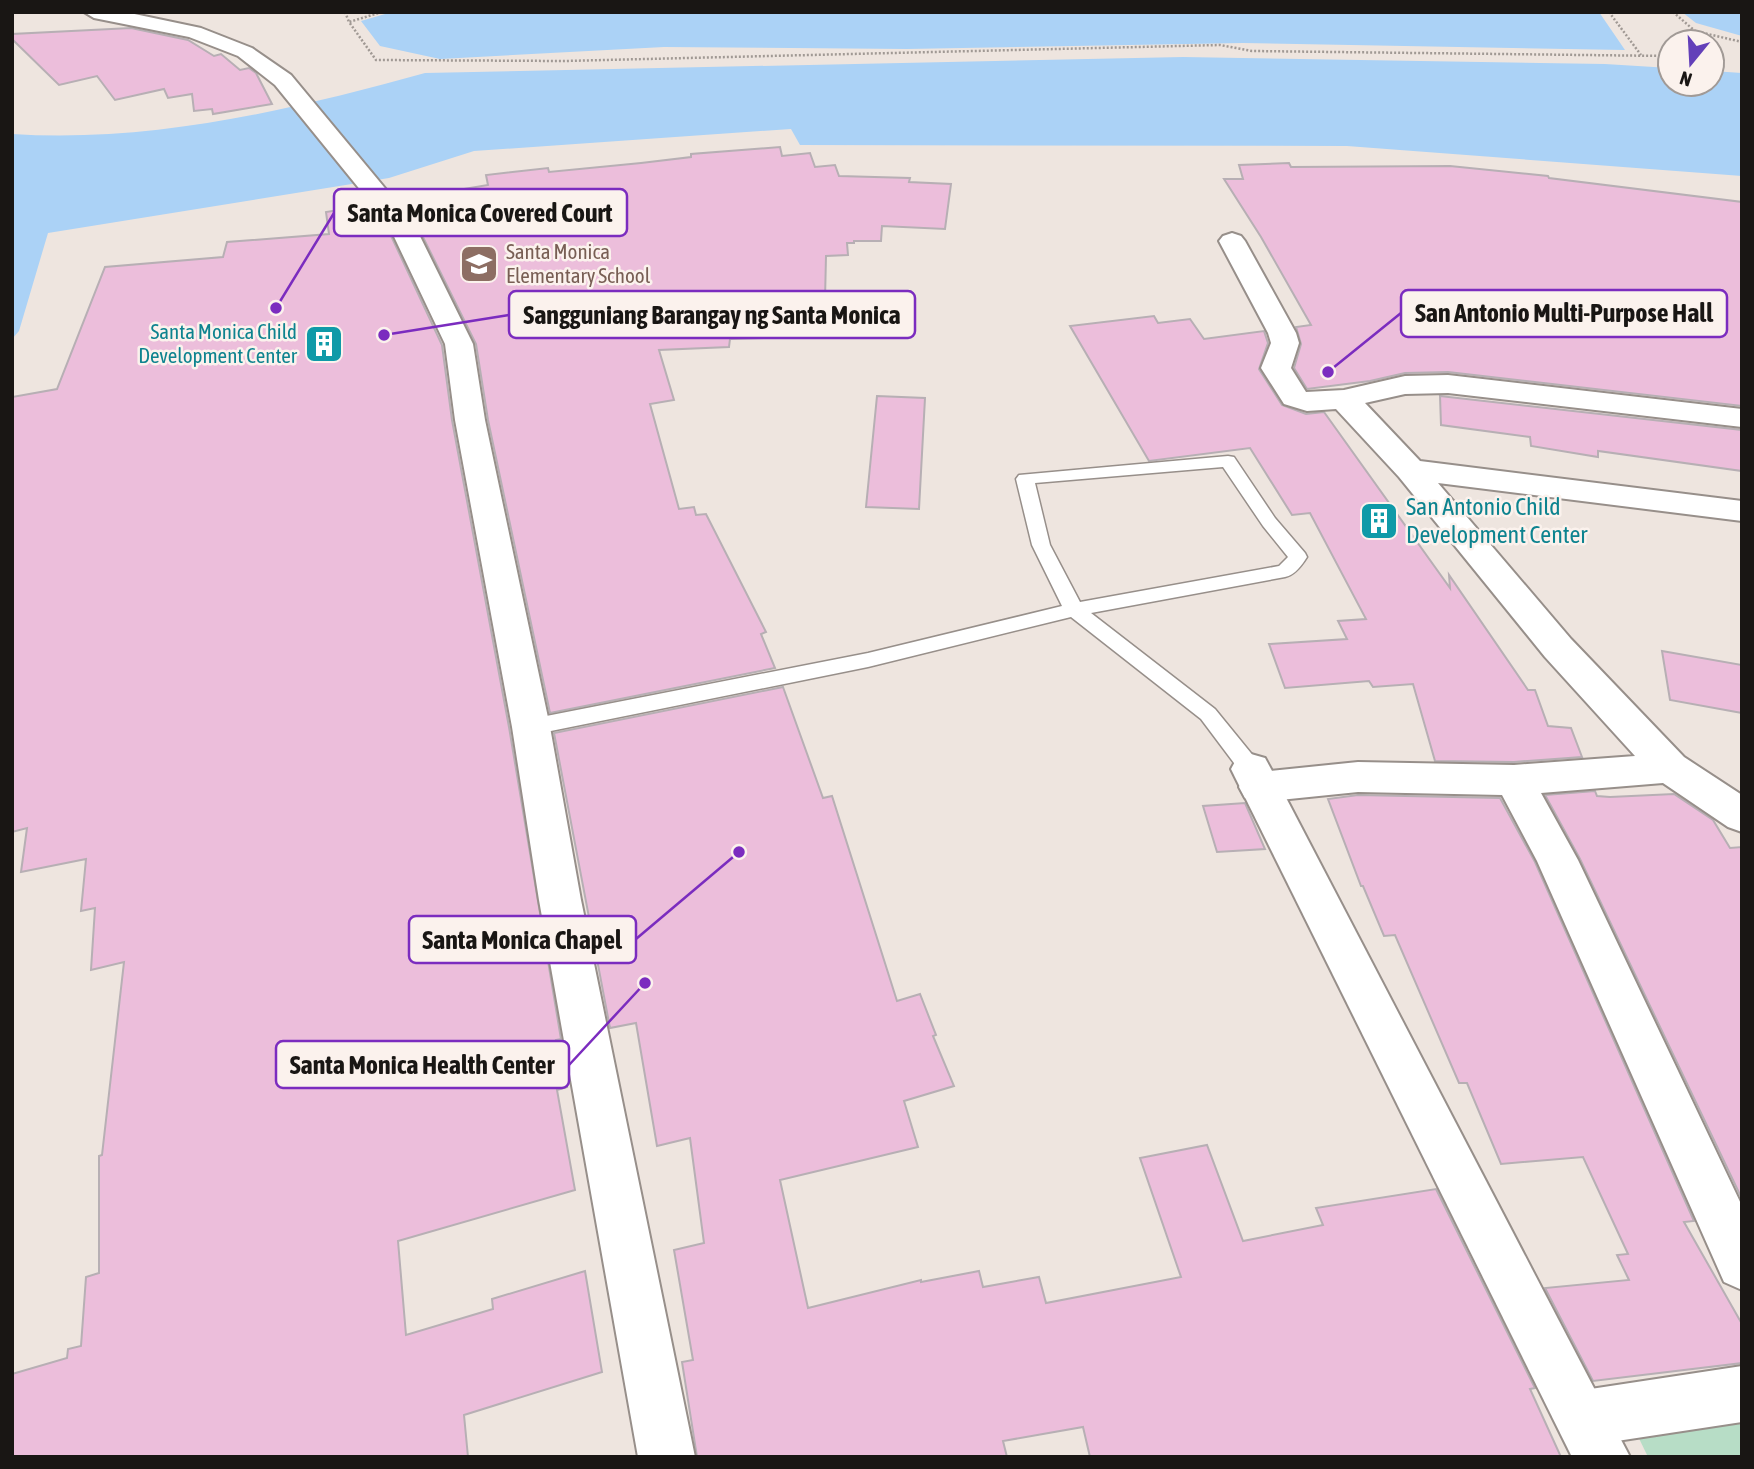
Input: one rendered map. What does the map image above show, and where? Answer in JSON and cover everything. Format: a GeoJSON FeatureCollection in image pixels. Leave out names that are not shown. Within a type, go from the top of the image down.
{"type":"FeatureCollection","features":[{"type":"Feature","properties":{"kind":"street"},"geometry":{"type":"LineString","coordinates":[[94,12],[194,32],[245,52],[283,80],[400,222],[459,344],[471,420],[531,727],[560,900],[667,1457]]}},
{"type":"Feature","properties":{"kind":"street"},"geometry":{"type":"LineString","coordinates":[[1232,241],[1282,333],[1285,343],[1276,368],[1295,398],[1307,402],[1344,399],[1405,385],[1448,384],[1742,418]]}},
{"type":"Feature","properties":{"kind":"street"},"geometry":{"type":"LineString","coordinates":[[1344,399],[1410,470],[1558,648],[1670,768],[1742,816]]}},
{"type":"Feature","properties":{"kind":"street"},"geometry":{"type":"LineString","coordinates":[[1410,470],[1742,510]]}},
{"type":"Feature","properties":{"kind":"street"},"geometry":{"type":"LineString","coordinates":[[1670,768],[1514,780],[1358,776],[1255,778],[1593,1437],[1742,1394]]}},
{"type":"Feature","properties":{"kind":"street"},"geometry":{"type":"LineString","coordinates":[[1514,780],[1557,860],[1742,1264]]}},
{"type":"Feature","properties":{"kind":"lane"},"geometry":{"type":"LineString","coordinates":[[531,727],[868,660],[1074,610],[1285,571],[1298,557],[1269,522],[1228,461],[1025,480],[1041,545],[1074,610],[1208,713],[1255,778]]}},
{"type":"Feature","properties":{"kind":"path"},"geometry":{"type":"LineString","coordinates":[[345,12],[376,60],[419,62],[1220,45],[1252,51],[1656,56]]}},
{"type":"Feature","properties":{"kind":"path"},"geometry":{"type":"LineString","coordinates":[[349,22],[382,12]]}},
{"type":"Feature","properties":{"kind":"path"},"geometry":{"type":"LineString","coordinates":[[1609,12],[1642,56]]}},
{"type":"Feature","properties":{"kind":"path"},"geometry":{"type":"LineString","coordinates":[[1673,12],[1695,31],[1742,43]]}},
{"type":"Feature","properties":{"kind":"green space"},"geometry":{"type":"Polygon","coordinates":[[[1742,1408],[1742,1457],[1648,1457],[1633,1426],[1742,1408]]]}},
{"type":"Feature","properties":{"kind":"water"},"geometry":{"type":"Polygon","coordinates":[[[392,12],[1599,12],[1625,50],[1243,43],[907,49],[664,47],[440,59],[380,46],[361,21],[392,12]]]}},
{"type":"Feature","properties":{"kind":"water"},"geometry":{"type":"Polygon","coordinates":[[[1682,12],[1742,12],[1742,36],[1726,31],[1726,28],[1696,23],[1682,12]]]}},
{"type":"Feature","properties":{"kind":"water"},"geometry":{"type":"Polygon","coordinates":[[[1183,57],[1605,64],[1656,67],[1656,98],[1726,98],[1726,72],[1742,73],[1742,176],[1347,146],[800,145],[791,129],[474,151],[389,178],[48,233],[19,331],[12,339],[12,134],[117,133],[221,121],[324,99],[425,73],[1183,57]]]}},
{"type":"Feature","properties":{"kind":"building"},"geometry":{"type":"Polygon","coordinates":[[[131,28],[188,40],[214,56],[221,54],[240,70],[249,68],[256,73],[272,104],[213,114],[212,109],[194,111],[192,94],[168,98],[164,89],[115,100],[97,76],[59,85],[12,39],[12,34],[131,28]]]}},
{"type":"Feature","properties":{"kind":"building"},"geometry":{"type":"Polygon","coordinates":[[[780,147],[782,156],[810,153],[815,167],[835,165],[839,176],[910,178],[909,182],[951,184],[945,229],[882,226],[881,241],[854,241],[847,243],[848,255],[826,256],[825,300],[793,300],[795,337],[730,339],[729,347],[659,350],[674,400],[650,404],[679,509],[694,507],[696,515],[706,514],[766,632],[761,634],[775,668],[550,713],[488,420],[476,344],[415,221],[398,200],[488,185],[486,175],[548,168],[549,172],[691,157],[691,154],[780,147]]]}},
{"type":"Feature","properties":{"kind":"building"},"geometry":{"type":"Polygon","coordinates":[[[1289,163],[1291,167],[1450,166],[1742,202],[1742,406],[1448,372],[1405,373],[1370,381],[1307,389],[1294,368],[1301,344],[1296,327],[1311,325],[1224,179],[1243,179],[1239,165],[1289,163]]]}},
{"type":"Feature","properties":{"kind":"building"},"geometry":{"type":"Polygon","coordinates":[[[369,205],[386,225],[442,345],[452,420],[509,727],[561,1039],[556,1040],[567,1087],[557,1090],[575,1190],[398,1241],[406,1335],[493,1309],[492,1299],[585,1271],[602,1372],[464,1415],[468,1457],[12,1457],[12,1374],[67,1358],[68,1349],[81,1346],[86,1277],[99,1273],[99,1156],[102,1155],[124,962],[91,970],[95,908],[81,911],[86,859],[21,872],[27,828],[12,832],[12,397],[57,389],[105,267],[223,257],[227,242],[329,234],[326,212],[369,205]]]}},
{"type":"Feature","properties":{"kind":"building"},"geometry":{"type":"Polygon","coordinates":[[[1154,316],[1158,323],[1190,319],[1204,339],[1264,331],[1268,343],[1259,369],[1282,405],[1306,414],[1324,412],[1450,588],[1449,575],[1528,690],[1535,690],[1548,726],[1571,728],[1582,757],[1514,762],[1435,761],[1413,684],[1373,687],[1369,681],[1285,688],[1269,644],[1347,639],[1338,621],[1366,619],[1310,513],[1292,515],[1250,448],[1149,461],[1070,326],[1154,316]]]}},
{"type":"Feature","properties":{"kind":"building"},"geometry":{"type":"Polygon","coordinates":[[[877,396],[925,398],[919,509],[866,507],[877,396]]]}},
{"type":"Feature","properties":{"kind":"building"},"geometry":{"type":"Polygon","coordinates":[[[1440,396],[1742,430],[1742,471],[1598,451],[1598,457],[1531,446],[1530,437],[1441,425],[1440,396]]]}},
{"type":"Feature","properties":{"kind":"building"},"geometry":{"type":"Polygon","coordinates":[[[1662,651],[1742,665],[1742,713],[1670,700],[1662,651]]]}},
{"type":"Feature","properties":{"kind":"building"},"geometry":{"type":"Polygon","coordinates":[[[783,687],[823,798],[832,796],[897,1001],[920,994],[936,1035],[933,1036],[954,1086],[904,1101],[918,1147],[780,1180],[808,1308],[921,1280],[979,1271],[983,1287],[1039,1277],[1046,1303],[1181,1277],[1140,1158],[1207,1145],[1243,1241],[1323,1225],[1316,1208],[1436,1189],[1535,1388],[1530,1389],[1561,1457],[1090,1457],[1083,1427],[1003,1441],[1007,1457],[697,1457],[682,1362],[693,1360],[674,1250],[704,1243],[690,1138],[657,1146],[636,1023],[610,1028],[554,733],[783,687]]]}},
{"type":"Feature","properties":{"kind":"building"},"geometry":{"type":"Polygon","coordinates":[[[1595,791],[1597,796],[1610,797],[1674,794],[1713,820],[1730,848],[1742,847],[1742,1199],[1580,859],[1545,795],[1595,791]]]}},
{"type":"Feature","properties":{"kind":"building"},"geometry":{"type":"Polygon","coordinates":[[[1358,795],[1500,798],[1535,862],[1694,1221],[1684,1222],[1742,1324],[1742,1363],[1593,1381],[1545,1288],[1629,1280],[1617,1255],[1628,1254],[1583,1157],[1501,1164],[1467,1083],[1459,1083],[1395,935],[1384,936],[1361,886],[1328,799],[1358,795]]]}},
{"type":"Feature","properties":{"kind":"building"},"geometry":{"type":"Polygon","coordinates":[[[1245,803],[1265,849],[1217,852],[1203,806],[1245,803]]]}},
{"type":"Feature","properties":{"kind":"place","name":"Santa Monica Elementary School"},"geometry":{"type":"Point","coordinates":[479,264]}},
{"type":"Feature","properties":{"kind":"place","name":"Santa Monica Covered Court"},"geometry":{"type":"Point","coordinates":[276,308]}},
{"type":"Feature","properties":{"kind":"place","name":"Sangguniang Barangay ng Santa Monica"},"geometry":{"type":"Point","coordinates":[384,335]}},
{"type":"Feature","properties":{"kind":"place","name":"Santa Monica Child Development Center"},"geometry":{"type":"Point","coordinates":[324,344]}},
{"type":"Feature","properties":{"kind":"place","name":"San Antonio Multi-Purpose Hall"},"geometry":{"type":"Point","coordinates":[1328,372]}},
{"type":"Feature","properties":{"kind":"place","name":"San Antonio Child Development Center"},"geometry":{"type":"Point","coordinates":[1379,521]}},
{"type":"Feature","properties":{"kind":"place","name":"Santa Monica Chapel"},"geometry":{"type":"Point","coordinates":[739,852]}},
{"type":"Feature","properties":{"kind":"place","name":"Santa Monica Health Center"},"geometry":{"type":"Point","coordinates":[645,983]}}]}
